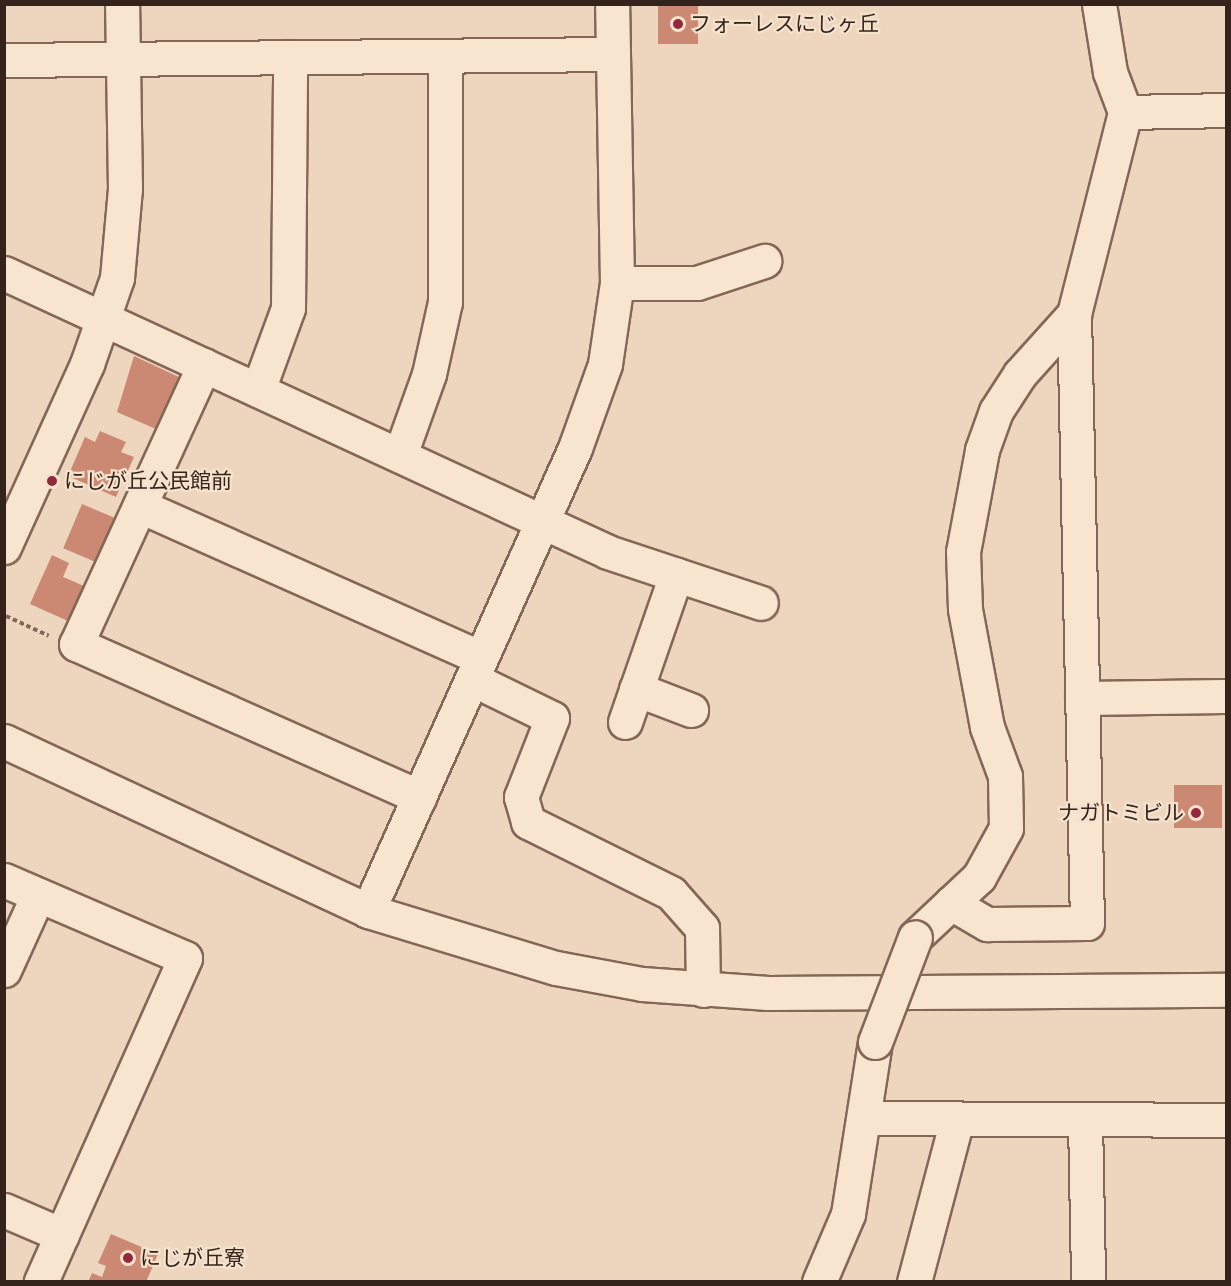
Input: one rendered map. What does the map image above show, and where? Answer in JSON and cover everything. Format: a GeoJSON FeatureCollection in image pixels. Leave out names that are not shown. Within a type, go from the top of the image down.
{"type":"FeatureCollection","features":[{"type":"Feature","properties":{"kind":"street"},"geometry":{"type":"LineString","coordinates":[[4,547],[104,319],[123,235],[122,4]]}},
{"type":"Feature","properties":{"kind":"street"},"geometry":{"type":"LineString","coordinates":[[368,911],[542,521],[605,364],[617,283],[612,4]]}},
{"type":"Feature","properties":{"kind":"street"},"geometry":{"type":"LineString","coordinates":[[951,903],[987,924],[1086,923],[1074,314],[1125,112],[1110,72],[1099,4]]}},
{"type":"Feature","properties":{"kind":"street"},"geometry":{"type":"LineString","coordinates":[[4,60],[613,54]]}},
{"type":"Feature","properties":{"kind":"street"},"geometry":{"type":"LineString","coordinates":[[400,456],[429,374],[445,302],[445,56]]}},
{"type":"Feature","properties":{"kind":"street"},"geometry":{"type":"LineString","coordinates":[[258,390],[288,308],[290,57]]}},
{"type":"Feature","properties":{"kind":"street"},"geometry":{"type":"LineString","coordinates":[[1125,112],[1227,110]]}},
{"type":"Feature","properties":{"kind":"street"},"geometry":{"type":"LineString","coordinates":[[617,283],[698,283],[764,261]]}},
{"type":"Feature","properties":{"kind":"street"},"geometry":{"type":"LineString","coordinates":[[4,273],[542,521],[676,575],[761,603]]}},
{"type":"Feature","properties":{"kind":"street"},"geometry":{"type":"LineString","coordinates":[[819,1281],[840,1240],[864,1118],[875,1042],[915,937],[951,903],[995,855],[1006,828],[1008,803],[1005,776],[987,728],[962,581],[982,450],[1007,392],[1074,314]]}},
{"type":"Feature","properties":{"kind":"street"},"geometry":{"type":"LineString","coordinates":[[204,365],[76,644],[419,797]]}},
{"type":"Feature","properties":{"kind":"street"},"geometry":{"type":"LineString","coordinates":[[140,506],[476,669],[552,718],[522,797],[528,822],[671,893],[702,928],[703,990]]}},
{"type":"Feature","properties":{"kind":"street"},"geometry":{"type":"LineString","coordinates":[[625,722],[676,575]]}},
{"type":"Feature","properties":{"kind":"street"},"geometry":{"type":"LineString","coordinates":[[636,689],[691,710]]}},
{"type":"Feature","properties":{"kind":"street"},"geometry":{"type":"LineString","coordinates":[[1082,698],[1227,696]]}},
{"type":"Feature","properties":{"kind":"street"},"geometry":{"type":"LineString","coordinates":[[4,741],[368,911],[556,968],[703,990],[1227,990]]}},
{"type":"Feature","properties":{"kind":"street"},"geometry":{"type":"LineString","coordinates":[[4,880],[185,958],[41,1281]]}},
{"type":"Feature","properties":{"kind":"street"},"geometry":{"type":"LineString","coordinates":[[4,970],[38,895]]}},
{"type":"Feature","properties":{"kind":"street"},"geometry":{"type":"LineString","coordinates":[[864,1118],[1227,1120]]}},
{"type":"Feature","properties":{"kind":"street"},"geometry":{"type":"LineString","coordinates":[[914,1281],[957,1119]]}},
{"type":"Feature","properties":{"kind":"street"},"geometry":{"type":"LineString","coordinates":[[1085,1119],[1088,1281]]}},
{"type":"Feature","properties":{"kind":"street"},"geometry":{"type":"LineString","coordinates":[[4,1210],[62,1235]]}},
{"type":"Feature","properties":{"kind":"path"},"geometry":{"type":"LineString","coordinates":[[6,616],[56,639]]}},
{"type":"Feature","properties":{"kind":"building","name":"フォーレスにじヶ丘"},"geometry":{"type":"Polygon","coordinates":[[[658,4],[698,4],[698,44],[658,44],[658,4]]]}},
{"type":"Feature","properties":{"kind":"building"},"geometry":{"type":"Polygon","coordinates":[[[134,356],[181,378],[158,430],[117,412],[134,356]]]}},
{"type":"Feature","properties":{"kind":"building"},"geometry":{"type":"Polygon","coordinates":[[[100,431],[126,442],[121,452],[134,457],[116,497],[68,476],[85,437],[95,442],[100,431]]]}},
{"type":"Feature","properties":{"kind":"building"},"geometry":{"type":"Polygon","coordinates":[[[82,504],[118,519],[99,563],[63,548],[82,504]]]}},
{"type":"Feature","properties":{"kind":"building"},"geometry":{"type":"Polygon","coordinates":[[[52,555],[69,563],[63,577],[84,586],[68,621],[30,604],[52,555]]]}},
{"type":"Feature","properties":{"kind":"building","name":"ナガトミビル"},"geometry":{"type":"Polygon","coordinates":[[[1174,785],[1222,785],[1222,828],[1174,828],[1174,785]]]}},
{"type":"Feature","properties":{"kind":"building","name":"にじが丘寮"},"geometry":{"type":"Polygon","coordinates":[[[111,1234],[158,1254],[146,1282],[88,1282],[92,1273],[102,1277],[106,1266],[98,1263],[111,1234]]]}},
{"type":"Feature","properties":{"kind":"place","name":"フォーレスにじヶ丘"},"geometry":{"type":"Point","coordinates":[678,24]}},
{"type":"Feature","properties":{"kind":"place","name":"にじが丘公民館前"},"geometry":{"type":"Point","coordinates":[52,481]}},
{"type":"Feature","properties":{"kind":"place","name":"ナガトミビル"},"geometry":{"type":"Point","coordinates":[1196,813]}},
{"type":"Feature","properties":{"kind":"place","name":"にじが丘寮"},"geometry":{"type":"Point","coordinates":[128,1258]}}]}
